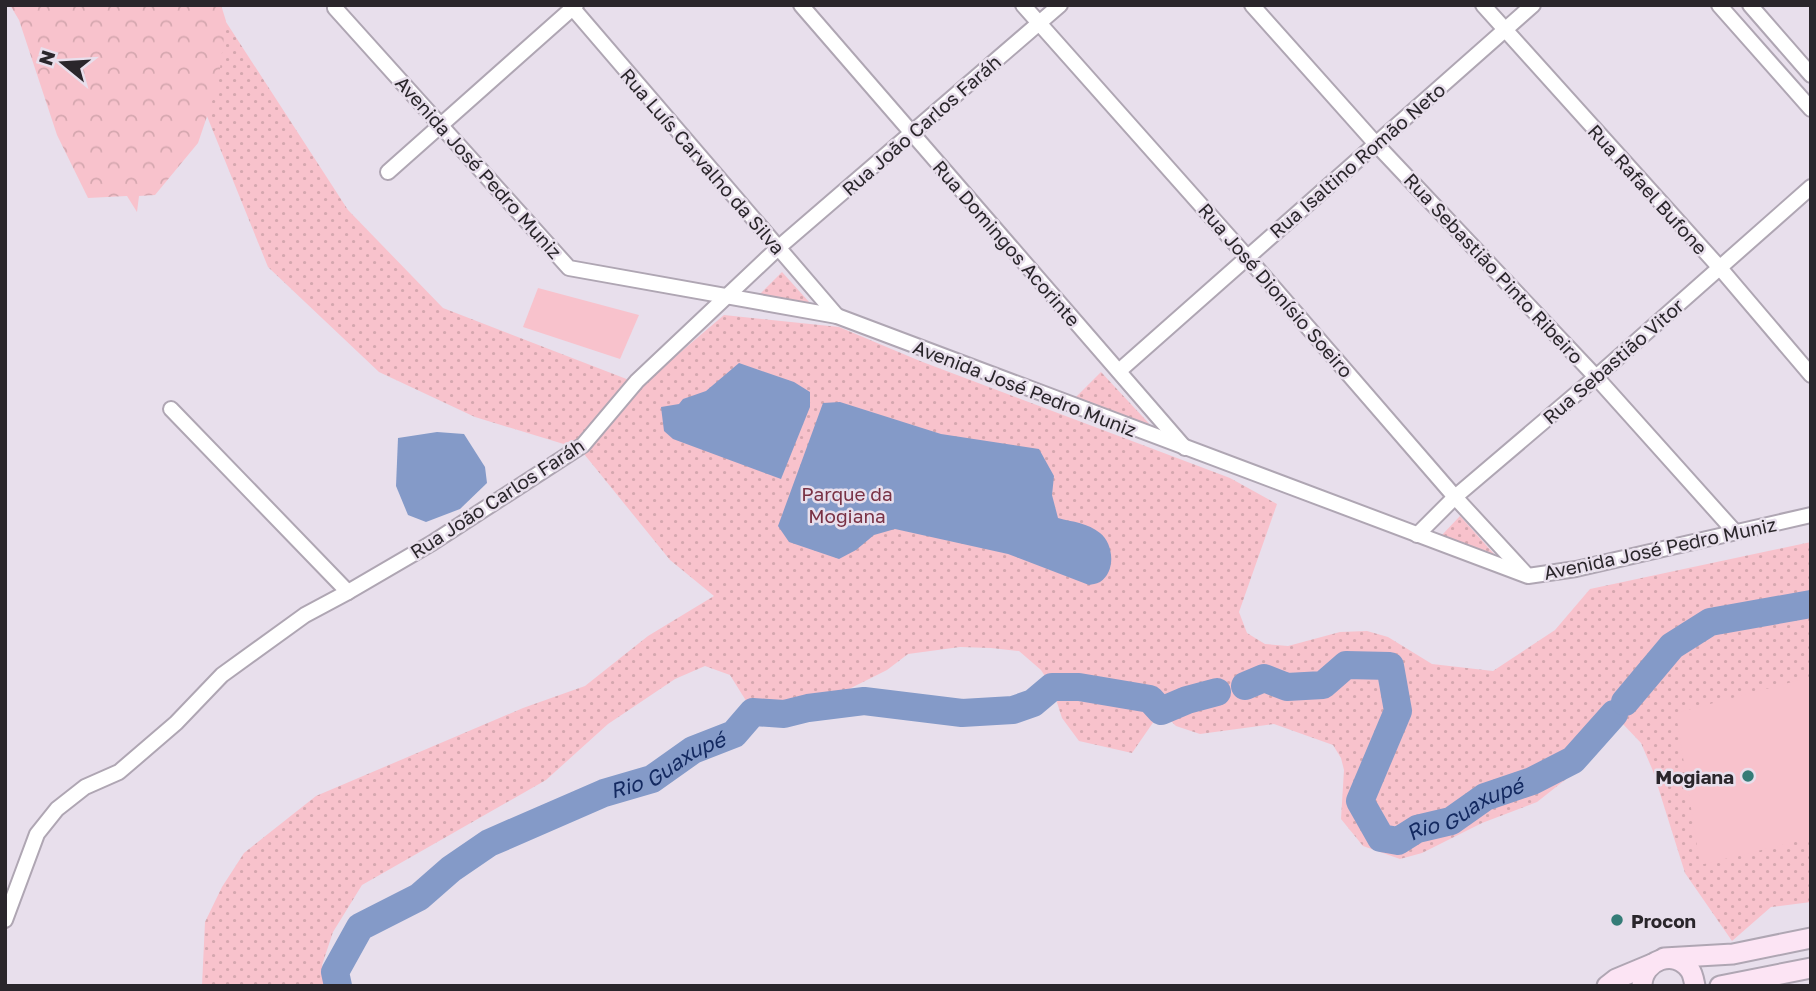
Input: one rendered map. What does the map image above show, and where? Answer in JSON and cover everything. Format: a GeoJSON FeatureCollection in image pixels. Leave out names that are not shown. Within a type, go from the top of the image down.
{"type":"FeatureCollection","features":[{"type":"Feature","properties":{"kind":"main road"},"geometry":{"type":"LineString","coordinates":[[1608,984],[1658,961],[1732,954],[1811,938]]}},
{"type":"Feature","properties":{"kind":"main road"},"geometry":{"type":"LineString","coordinates":[[1642,986],[1645,971],[1658,961],[1680,960],[1692,971],[1695,986]]}},
{"type":"Feature","properties":{"kind":"main road"},"geometry":{"type":"LineString","coordinates":[[1720,986],[1811,968]]}},
{"type":"Feature","properties":{"kind":"street","name":"Avenida José Pedro Muniz"},"geometry":{"type":"LineString","coordinates":[[337,5],[335,8],[569,268],[837,316],[1528,576],[1576,569],[1811,514]]}},
{"type":"Feature","properties":{"kind":"street","name":"Rua Domingos Acorinte"},"geometry":{"type":"LineString","coordinates":[[801,5],[1186,449]]}},
{"type":"Feature","properties":{"kind":"street","name":"Rua José Dionísio Soeiro"},"geometry":{"type":"LineString","coordinates":[[1023,5],[1455,497],[1528,576]]}},
{"type":"Feature","properties":{"kind":"street","name":"Rua João Carlos Faráh"},"geometry":{"type":"LineString","coordinates":[[5,920],[37,834],[57,809],[85,787],[119,772],[176,723],[222,675],[305,615],[432,543],[583,445],[637,381],[778,248],[1060,5]]}},
{"type":"Feature","properties":{"kind":"street","name":"Rua Sebastião Pinto Ribeiro"},"geometry":{"type":"LineString","coordinates":[[1252,5],[1376,144],[1596,377],[1735,532]]}},
{"type":"Feature","properties":{"kind":"street","name":"Rua Rafael Bufone"},"geometry":{"type":"LineString","coordinates":[[1483,5],[1720,268],[1811,375]]}},
{"type":"Feature","properties":{"kind":"street","name":"Rua Isaltino Romão Neto"},"geometry":{"type":"LineString","coordinates":[[1119,371],[1533,5]]}},
{"type":"Feature","properties":{"kind":"street"},"geometry":{"type":"LineString","coordinates":[[1719,5],[1811,109]]}},
{"type":"Feature","properties":{"kind":"street"},"geometry":{"type":"LineString","coordinates":[[1750,5],[1811,75]]}},
{"type":"Feature","properties":{"kind":"street"},"geometry":{"type":"LineString","coordinates":[[388,172],[573,6]]}},
{"type":"Feature","properties":{"kind":"street","name":"Rua Luís Carvalho da Silva"},"geometry":{"type":"LineString","coordinates":[[573,6],[837,316]]}},
{"type":"Feature","properties":{"kind":"street","name":"Rua Sebastião Vitor"},"geometry":{"type":"LineString","coordinates":[[1417,535],[1455,497],[1811,187]]}},
{"type":"Feature","properties":{"kind":"street"},"geometry":{"type":"LineString","coordinates":[[171,409],[348,593]]}},
{"type":"Feature","properties":{"kind":"green space"},"geometry":{"type":"Polygon","coordinates":[[[10,5],[221,5],[226,21],[218,84],[198,143],[155,195],[139,196],[137,212],[127,196],[88,198],[57,135],[19,20],[10,5]]]}},
{"type":"Feature","properties":{"kind":"green space","name":"Parque da Mogiana"},"geometry":{"type":"Polygon","coordinates":[[[162,5],[215,5],[348,210],[443,308],[642,385],[724,315],[839,327],[920,361],[1230,478],[1277,504],[1239,612],[1247,633],[1265,644],[1288,646],[1340,632],[1367,631],[1388,637],[1432,664],[1493,671],[1555,630],[1590,589],[1811,542],[1811,902],[1771,907],[1732,941],[1685,873],[1653,771],[1641,743],[1622,723],[1584,765],[1537,802],[1482,823],[1422,853],[1400,859],[1363,846],[1341,819],[1344,770],[1333,745],[1274,724],[1200,734],[1176,726],[1161,711],[1132,753],[1079,741],[1062,718],[1052,687],[1041,670],[1019,651],[960,647],[908,654],[887,670],[843,692],[771,704],[753,712],[730,675],[705,666],[675,679],[608,724],[546,780],[362,885],[333,932],[322,965],[326,986],[202,986],[205,922],[222,887],[244,853],[316,796],[523,708],[585,686],[648,636],[714,596],[670,560],[580,449],[475,417],[379,372],[268,267],[162,5]]]}},
{"type":"Feature","properties":{"kind":"green space"},"geometry":{"type":"Polygon","coordinates":[[[782,272],[810,303],[758,296],[782,272]]]}},
{"type":"Feature","properties":{"kind":"green space"},"geometry":{"type":"Polygon","coordinates":[[[538,288],[639,315],[620,359],[523,327],[538,288]]]}},
{"type":"Feature","properties":{"kind":"green space"},"geometry":{"type":"Polygon","coordinates":[[[1101,372],[1156,431],[1076,397],[1101,372]]]}},
{"type":"Feature","properties":{"kind":"green space"},"geometry":{"type":"Polygon","coordinates":[[[1460,516],[1495,555],[1441,536],[1460,516]]]}},
{"type":"Feature","properties":{"kind":"green space","name":"Mogiana"},"geometry":{"type":"Polygon","coordinates":[[[1811,677],[1811,838],[1700,865],[1676,713],[1811,677]]]}},
{"type":"Feature","properties":{"kind":"water"},"geometry":{"type":"Polygon","coordinates":[[[739,363],[794,382],[810,392],[810,407],[781,479],[673,439],[664,431],[661,407],[679,404],[683,399],[706,391],[739,363]]]}},
{"type":"Feature","properties":{"kind":"water"},"geometry":{"type":"Polygon","coordinates":[[[840,402],[941,434],[1039,449],[1054,476],[1052,495],[1058,518],[1090,527],[1105,538],[1111,558],[1109,572],[1100,582],[1089,585],[1008,554],[895,529],[874,535],[856,550],[839,559],[789,542],[778,526],[823,403],[840,402]]]}},
{"type":"Feature","properties":{"kind":"water"},"geometry":{"type":"Polygon","coordinates":[[[437,432],[464,434],[485,467],[487,483],[460,509],[426,522],[408,515],[396,486],[398,438],[437,432]]]}},
{"type":"Feature","properties":{"kind":"waterway","name":"Rio Guaxupé"},"geometry":{"type":"LineString","coordinates":[[1625,702],[1672,646],[1710,622],[1811,604]]}},
{"type":"Feature","properties":{"kind":"waterway","name":"Rio Guaxupé"},"geometry":{"type":"LineString","coordinates":[[1245,686],[1264,678],[1287,687],[1323,685],[1346,665],[1390,666],[1398,711],[1360,801],[1381,838],[1398,841],[1417,829],[1451,821],[1485,797],[1532,781],[1573,760],[1614,714]]}},
{"type":"Feature","properties":{"kind":"waterway","name":"Rio Guaxupé"},"geometry":{"type":"LineString","coordinates":[[338,986],[335,972],[360,927],[419,897],[451,869],[489,843],[604,793],[652,779],[693,750],[734,734],[753,712],[784,714],[864,701],[962,713],[1013,710],[1033,703],[1052,687],[1079,687],[1150,699],[1161,711],[1217,692]]}},
{"type":"Feature","properties":{"kind":"place","name":"Mogiana"},"geometry":{"type":"Point","coordinates":[1748,776]}},
{"type":"Feature","properties":{"kind":"place","name":"Procon"},"geometry":{"type":"Point","coordinates":[1617,920]}}]}
